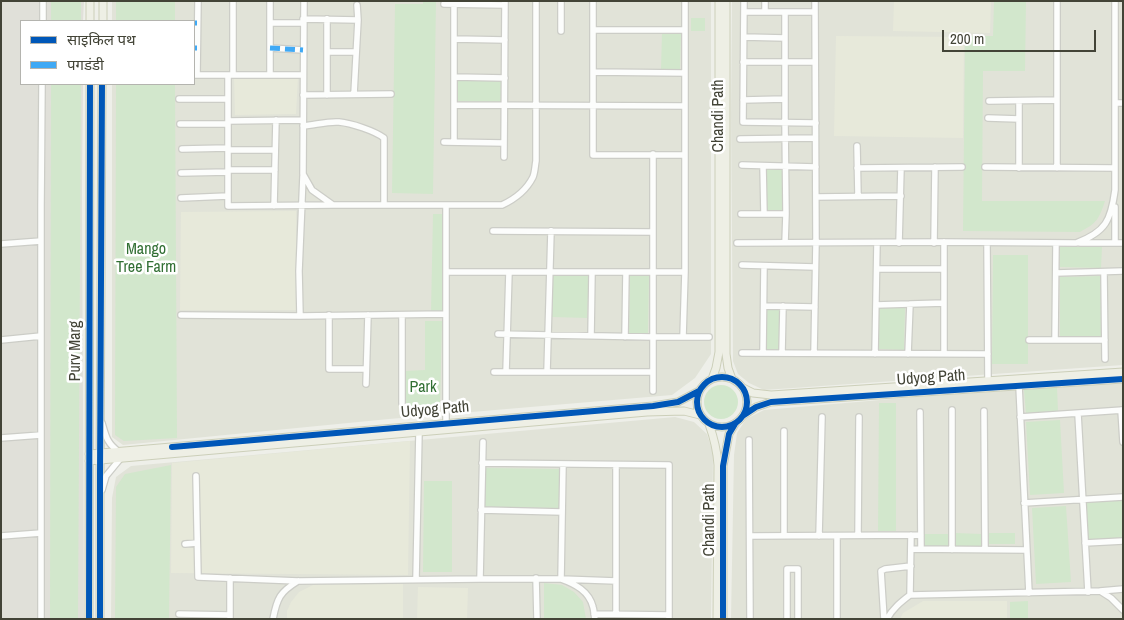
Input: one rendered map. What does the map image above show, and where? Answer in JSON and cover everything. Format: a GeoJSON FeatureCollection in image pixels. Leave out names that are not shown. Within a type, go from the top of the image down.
{"type":"FeatureCollection","features":[{"type":"Feature","properties":{"kind":"main road"},"geometry":{"type":"LineString","coordinates":[[90,1],[90,20]]}},
{"type":"Feature","properties":{"kind":"main road"},"geometry":{"type":"LineString","coordinates":[[103,1],[103,20]]}},
{"type":"Feature","properties":{"kind":"main road","name":"Chandi Path"},"geometry":{"type":"LineString","coordinates":[[712,379],[719,352],[719,1]]}},
{"type":"Feature","properties":{"kind":"main road","name":"Chandi Path"},"geometry":{"type":"LineString","coordinates":[[726,1],[726,354],[732,379]]}},
{"type":"Feature","properties":{"kind":"main road","name":"Purv Marg"},"geometry":{"type":"LineString","coordinates":[[89,619],[90,85]]}},
{"type":"Feature","properties":{"kind":"main road","name":"Purv Marg"},"geometry":{"type":"LineString","coordinates":[[100,619],[102,85]]}},
{"type":"Feature","properties":{"kind":"main road","name":"Udyog Path"},"geometry":{"type":"LineString","coordinates":[[744,416],[756,407],[771,402],[1123,372]]}},
{"type":"Feature","properties":{"kind":"main road"},"geometry":{"type":"LineString","coordinates":[[727,377],[743,388],[747,398],[747,406],[744,416],[735,424],[718,428],[703,420],[700,415],[696,407],[696,400],[699,391],[705,383],[712,379],[727,377]]}},
{"type":"Feature","properties":{"kind":"main road","name":"Udyog Path"},"geometry":{"type":"LineString","coordinates":[[743,388],[752,393],[770,395],[988,384],[1019,386],[1123,379]]}},
{"type":"Feature","properties":{"kind":"main road","name":"Udyog Path"},"geometry":{"type":"LineString","coordinates":[[89,458],[653,406],[678,402],[699,391]]}},
{"type":"Feature","properties":{"kind":"main road","name":"Udyog Path"},"geometry":{"type":"LineString","coordinates":[[120,455],[419,432],[446,426],[647,412],[684,411],[700,415]]}},
{"type":"Feature","properties":{"kind":"main road","name":"Chandi Path"},"geometry":{"type":"LineString","coordinates":[[709,424],[714,437],[718,465],[717,619]]}},
{"type":"Feature","properties":{"kind":"main road","name":"Chandi Path"},"geometry":{"type":"LineString","coordinates":[[724,619],[723,466],[729,434],[735,424]]}},
{"type":"Feature","properties":{"kind":"street"},"geometry":{"type":"LineString","coordinates":[[43,1],[43,20]]}},
{"type":"Feature","properties":{"kind":"street"},"geometry":{"type":"LineString","coordinates":[[198,1],[195,75],[303,75]]}},
{"type":"Feature","properties":{"kind":"street"},"geometry":{"type":"LineString","coordinates":[[233,1],[228,98],[228,206],[502,205],[515,199],[524,190],[533,176],[536,161],[536,1]]}},
{"type":"Feature","properties":{"kind":"street"},"geometry":{"type":"LineString","coordinates":[[270,1],[270,75]]}},
{"type":"Feature","properties":{"kind":"street"},"geometry":{"type":"LineString","coordinates":[[300,316],[299,271],[303,174],[304,1]]}},
{"type":"Feature","properties":{"kind":"street"},"geometry":{"type":"LineString","coordinates":[[561,1],[561,31]]}},
{"type":"Feature","properties":{"kind":"street"},"geometry":{"type":"LineString","coordinates":[[593,1],[593,155],[685,155]]}},
{"type":"Feature","properties":{"kind":"street"},"geometry":{"type":"LineString","coordinates":[[683,337],[685,272],[685,1]]}},
{"type":"Feature","properties":{"kind":"street"},"geometry":{"type":"LineString","coordinates":[[744,1],[742,122],[816,123]]}},
{"type":"Feature","properties":{"kind":"street"},"geometry":{"type":"LineString","coordinates":[[765,12],[766,1]]}},
{"type":"Feature","properties":{"kind":"street"},"geometry":{"type":"LineString","coordinates":[[814,353],[816,267],[815,1]]}},
{"type":"Feature","properties":{"kind":"street"},"geometry":{"type":"LineString","coordinates":[[1057,1],[1057,168]]}},
{"type":"Feature","properties":{"kind":"street"},"geometry":{"type":"LineString","coordinates":[[1115,1],[1115,243]]}},
{"type":"Feature","properties":{"kind":"street"},"geometry":{"type":"LineString","coordinates":[[454,3],[454,142]]}},
{"type":"Feature","properties":{"kind":"street"},"geometry":{"type":"LineString","coordinates":[[444,4],[505,3],[504,157]]}},
{"type":"Feature","properties":{"kind":"street"},"geometry":{"type":"LineString","coordinates":[[354,94],[358,20],[357,5]]}},
{"type":"Feature","properties":{"kind":"street"},"geometry":{"type":"LineString","coordinates":[[744,12],[815,12]]}},
{"type":"Feature","properties":{"kind":"street"},"geometry":{"type":"LineString","coordinates":[[785,12],[785,243]]}},
{"type":"Feature","properties":{"kind":"street"},"geometry":{"type":"LineString","coordinates":[[270,23],[327,19],[358,20]]}},
{"type":"Feature","properties":{"kind":"street"},"geometry":{"type":"LineString","coordinates":[[327,19],[327,95]]}},
{"type":"Feature","properties":{"kind":"street"},"geometry":{"type":"LineString","coordinates":[[593,30],[685,30]]}},
{"type":"Feature","properties":{"kind":"street"},"geometry":{"type":"LineString","coordinates":[[744,37],[785,38]]}},
{"type":"Feature","properties":{"kind":"street"},"geometry":{"type":"LineString","coordinates":[[454,39],[505,40]]}},
{"type":"Feature","properties":{"kind":"street"},"geometry":{"type":"LineString","coordinates":[[270,48],[303,50]]}},
{"type":"Feature","properties":{"kind":"street"},"geometry":{"type":"LineString","coordinates":[[327,52],[356,52]]}},
{"type":"Feature","properties":{"kind":"street"},"geometry":{"type":"LineString","coordinates":[[743,62],[815,62]]}},
{"type":"Feature","properties":{"kind":"street"},"geometry":{"type":"LineString","coordinates":[[593,72],[685,74]]}},
{"type":"Feature","properties":{"kind":"street"},"geometry":{"type":"LineString","coordinates":[[454,77],[505,78]]}},
{"type":"Feature","properties":{"kind":"street"},"geometry":{"type":"LineString","coordinates":[[41,619],[42,85]]}},
{"type":"Feature","properties":{"kind":"street"},"geometry":{"type":"LineString","coordinates":[[303,95],[391,94]]}},
{"type":"Feature","properties":{"kind":"street"},"geometry":{"type":"LineString","coordinates":[[179,99],[228,98]]}},
{"type":"Feature","properties":{"kind":"street"},"geometry":{"type":"LineString","coordinates":[[743,100],[785,99]]}},
{"type":"Feature","properties":{"kind":"street"},"geometry":{"type":"LineString","coordinates":[[989,101],[1057,100]]}},
{"type":"Feature","properties":{"kind":"street"},"geometry":{"type":"LineString","coordinates":[[1019,101],[1019,168]]}},
{"type":"Feature","properties":{"kind":"street"},"geometry":{"type":"LineString","coordinates":[[1115,103],[1123,103]]}},
{"type":"Feature","properties":{"kind":"street"},"geometry":{"type":"LineString","coordinates":[[454,105],[685,106]]}},
{"type":"Feature","properties":{"kind":"street"},"geometry":{"type":"LineString","coordinates":[[988,118],[1019,119]]}},
{"type":"Feature","properties":{"kind":"street"},"geometry":{"type":"LineString","coordinates":[[274,206],[276,120]]}},
{"type":"Feature","properties":{"kind":"street"},"geometry":{"type":"LineString","coordinates":[[180,124],[276,120],[303,123],[339,122],[379,134],[384,138],[384,205]]}},
{"type":"Feature","properties":{"kind":"street"},"geometry":{"type":"LineString","coordinates":[[740,139],[815,138]]}},
{"type":"Feature","properties":{"kind":"street"},"geometry":{"type":"LineString","coordinates":[[444,142],[504,143]]}},
{"type":"Feature","properties":{"kind":"street"},"geometry":{"type":"LineString","coordinates":[[857,146],[858,196]]}},
{"type":"Feature","properties":{"kind":"street"},"geometry":{"type":"LineString","coordinates":[[182,149],[276,150]]}},
{"type":"Feature","properties":{"kind":"street"},"geometry":{"type":"LineString","coordinates":[[653,154],[653,391]]}},
{"type":"Feature","properties":{"kind":"street"},"geometry":{"type":"LineString","coordinates":[[742,165],[816,167]]}},
{"type":"Feature","properties":{"kind":"street"},"geometry":{"type":"LineString","coordinates":[[763,166],[764,214]]}},
{"type":"Feature","properties":{"kind":"street"},"geometry":{"type":"LineString","coordinates":[[934,243],[935,167]]}},
{"type":"Feature","properties":{"kind":"street"},"geometry":{"type":"LineString","coordinates":[[858,168],[962,167]]}},
{"type":"Feature","properties":{"kind":"street"},"geometry":{"type":"LineString","coordinates":[[985,167],[1115,168]]}},
{"type":"Feature","properties":{"kind":"street"},"geometry":{"type":"LineString","coordinates":[[900,243],[901,168]]}},
{"type":"Feature","properties":{"kind":"street"},"geometry":{"type":"LineString","coordinates":[[181,173],[275,170]]}},
{"type":"Feature","properties":{"kind":"street"},"geometry":{"type":"LineString","coordinates":[[303,174],[312,190],[334,205]]}},
{"type":"Feature","properties":{"kind":"street"},"geometry":{"type":"LineString","coordinates":[[1076,243],[1097,233],[1106,223],[1112,209],[1115,190]]}},
{"type":"Feature","properties":{"kind":"street"},"geometry":{"type":"LineString","coordinates":[[181,198],[228,196]]}},
{"type":"Feature","properties":{"kind":"street"},"geometry":{"type":"LineString","coordinates":[[816,197],[901,196]]}},
{"type":"Feature","properties":{"kind":"street"},"geometry":{"type":"LineString","coordinates":[[446,205],[446,426]]}},
{"type":"Feature","properties":{"kind":"street"},"geometry":{"type":"LineString","coordinates":[[741,214],[786,214]]}},
{"type":"Feature","properties":{"kind":"street"},"geometry":{"type":"LineString","coordinates":[[493,231],[653,232]]}},
{"type":"Feature","properties":{"kind":"street"},"geometry":{"type":"LineString","coordinates":[[548,372],[551,231]]}},
{"type":"Feature","properties":{"kind":"street"},"geometry":{"type":"LineString","coordinates":[[1,244],[41,241]]}},
{"type":"Feature","properties":{"kind":"street"},"geometry":{"type":"LineString","coordinates":[[944,242],[944,353]]}},
{"type":"Feature","properties":{"kind":"street"},"geometry":{"type":"LineString","coordinates":[[737,243],[1123,243]]}},
{"type":"Feature","properties":{"kind":"street"},"geometry":{"type":"LineString","coordinates":[[875,354],[877,243]]}},
{"type":"Feature","properties":{"kind":"street"},"geometry":{"type":"LineString","coordinates":[[987,243],[988,384]]}},
{"type":"Feature","properties":{"kind":"street"},"geometry":{"type":"LineString","coordinates":[[1055,340],[1056,243]]}},
{"type":"Feature","properties":{"kind":"street"},"geometry":{"type":"LineString","coordinates":[[742,265],[816,267]]}},
{"type":"Feature","properties":{"kind":"street"},"geometry":{"type":"LineString","coordinates":[[763,353],[764,266]]}},
{"type":"Feature","properties":{"kind":"street"},"geometry":{"type":"LineString","coordinates":[[877,269],[944,269]]}},
{"type":"Feature","properties":{"kind":"street"},"geometry":{"type":"LineString","coordinates":[[446,272],[685,272]]}},
{"type":"Feature","properties":{"kind":"street"},"geometry":{"type":"LineString","coordinates":[[506,372],[509,272]]}},
{"type":"Feature","properties":{"kind":"street"},"geometry":{"type":"LineString","coordinates":[[591,336],[592,272]]}},
{"type":"Feature","properties":{"kind":"street"},"geometry":{"type":"LineString","coordinates":[[625,336],[626,272]]}},
{"type":"Feature","properties":{"kind":"street"},"geometry":{"type":"LineString","coordinates":[[1056,272],[1123,272]]}},
{"type":"Feature","properties":{"kind":"street"},"geometry":{"type":"LineString","coordinates":[[1104,272],[1105,359]]}},
{"type":"Feature","properties":{"kind":"street"},"geometry":{"type":"LineString","coordinates":[[876,305],[944,303]]}},
{"type":"Feature","properties":{"kind":"street"},"geometry":{"type":"LineString","coordinates":[[908,354],[910,304]]}},
{"type":"Feature","properties":{"kind":"street"},"geometry":{"type":"LineString","coordinates":[[764,306],[814,306]]}},
{"type":"Feature","properties":{"kind":"street"},"geometry":{"type":"LineString","coordinates":[[782,354],[783,306]]}},
{"type":"Feature","properties":{"kind":"street"},"geometry":{"type":"LineString","coordinates":[[181,315],[446,314]]}},
{"type":"Feature","properties":{"kind":"street"},"geometry":{"type":"LineString","coordinates":[[329,315],[329,368],[366,369]]}},
{"type":"Feature","properties":{"kind":"street"},"geometry":{"type":"LineString","coordinates":[[366,384],[368,315]]}},
{"type":"Feature","properties":{"kind":"street"},"geometry":{"type":"LineString","coordinates":[[402,315],[402,403]]}},
{"type":"Feature","properties":{"kind":"street"},"geometry":{"type":"LineString","coordinates":[[498,334],[709,337]]}},
{"type":"Feature","properties":{"kind":"street"},"geometry":{"type":"LineString","coordinates":[[1,340],[41,336]]}},
{"type":"Feature","properties":{"kind":"street"},"geometry":{"type":"LineString","coordinates":[[1029,340],[1105,340]]}},
{"type":"Feature","properties":{"kind":"street"},"geometry":{"type":"LineString","coordinates":[[742,353],[988,354]]}},
{"type":"Feature","properties":{"kind":"street"},"geometry":{"type":"LineString","coordinates":[[494,372],[653,372]]}},
{"type":"Feature","properties":{"kind":"street"},"geometry":{"type":"LineString","coordinates":[[1019,386],[1029,593]]}},
{"type":"Feature","properties":{"kind":"street"},"geometry":{"type":"LineString","coordinates":[[952,410],[952,550]]}},
{"type":"Feature","properties":{"kind":"street"},"geometry":{"type":"LineString","coordinates":[[1020,417],[1122,410],[1123,442]]}},
{"type":"Feature","properties":{"kind":"street"},"geometry":{"type":"LineString","coordinates":[[984,411],[985,549]]}},
{"type":"Feature","properties":{"kind":"street"},"geometry":{"type":"LineString","coordinates":[[920,412],[921,549]]}},
{"type":"Feature","properties":{"kind":"street"},"geometry":{"type":"LineString","coordinates":[[1078,414],[1088,592]]}},
{"type":"Feature","properties":{"kind":"street"},"geometry":{"type":"LineString","coordinates":[[100,416],[106,439],[120,455],[106,476],[100,496]]}},
{"type":"Feature","properties":{"kind":"street"},"geometry":{"type":"LineString","coordinates":[[858,535],[859,417]]}},
{"type":"Feature","properties":{"kind":"street"},"geometry":{"type":"LineString","coordinates":[[820,536],[822,418]]}},
{"type":"Feature","properties":{"kind":"street"},"geometry":{"type":"LineString","coordinates":[[784,431],[784,536]]}},
{"type":"Feature","properties":{"kind":"street"},"geometry":{"type":"LineString","coordinates":[[416,579],[419,432]]}},
{"type":"Feature","properties":{"kind":"street"},"geometry":{"type":"LineString","coordinates":[[1,438],[41,435]]}},
{"type":"Feature","properties":{"kind":"street"},"geometry":{"type":"LineString","coordinates":[[749,440],[750,619]]}},
{"type":"Feature","properties":{"kind":"street"},"geometry":{"type":"LineString","coordinates":[[480,578],[483,442]]}},
{"type":"Feature","properties":{"kind":"street"},"geometry":{"type":"LineString","coordinates":[[482,464],[669,465],[669,617],[616,614],[594,616],[593,607],[585,593],[571,583],[561,579]]}},
{"type":"Feature","properties":{"kind":"street"},"geometry":{"type":"LineString","coordinates":[[561,579],[563,465]]}},
{"type":"Feature","properties":{"kind":"street"},"geometry":{"type":"LineString","coordinates":[[616,466],[616,614]]}},
{"type":"Feature","properties":{"kind":"street"},"geometry":{"type":"LineString","coordinates":[[196,476],[198,577],[298,581],[536,578],[616,581]]}},
{"type":"Feature","properties":{"kind":"street"},"geometry":{"type":"LineString","coordinates":[[1024,503],[1123,497]]}},
{"type":"Feature","properties":{"kind":"street"},"geometry":{"type":"LineString","coordinates":[[481,510],[562,512]]}},
{"type":"Feature","properties":{"kind":"street"},"geometry":{"type":"LineString","coordinates":[[1,536],[41,533]]}},
{"type":"Feature","properties":{"kind":"street"},"geometry":{"type":"LineString","coordinates":[[910,595],[911,535]]}},
{"type":"Feature","properties":{"kind":"street"},"geometry":{"type":"LineString","coordinates":[[750,536],[921,535]]}},
{"type":"Feature","properties":{"kind":"street"},"geometry":{"type":"LineString","coordinates":[[837,536],[837,619]]}},
{"type":"Feature","properties":{"kind":"street"},"geometry":{"type":"LineString","coordinates":[[1085,543],[1123,541]]}},
{"type":"Feature","properties":{"kind":"street"},"geometry":{"type":"LineString","coordinates":[[185,544],[197,542]]}},
{"type":"Feature","properties":{"kind":"street"},"geometry":{"type":"LineString","coordinates":[[911,549],[1027,550]]}},
{"type":"Feature","properties":{"kind":"street"},"geometry":{"type":"LineString","coordinates":[[886,619],[880,570],[911,566]]}},
{"type":"Feature","properties":{"kind":"street"},"geometry":{"type":"LineString","coordinates":[[787,619],[787,569],[798,569],[798,619]]}},
{"type":"Feature","properties":{"kind":"street"},"geometry":{"type":"LineString","coordinates":[[179,614],[187,617],[230,617],[230,578]]}},
{"type":"Feature","properties":{"kind":"street"},"geometry":{"type":"LineString","coordinates":[[536,578],[537,619]]}},
{"type":"Feature","properties":{"kind":"street"},"geometry":{"type":"LineString","coordinates":[[273,619],[275,606],[280,596],[285,589],[298,581]]}},
{"type":"Feature","properties":{"kind":"street"},"geometry":{"type":"LineString","coordinates":[[886,619],[900,602],[910,595],[1100,592],[1123,589]]}},
{"type":"Feature","properties":{"kind":"street"},"geometry":{"type":"LineString","coordinates":[[1100,592],[1111,598],[1123,610]]}},
{"type":"Feature","properties":{"kind":"shaded area"},"geometry":{"type":"Polygon","coordinates":[[[1,1],[84,1],[83,20],[20,20],[20,85],[83,85],[84,619],[1,619],[1,1]]]}},
{"type":"Feature","properties":{"kind":"shaded area"},"geometry":{"type":"Polygon","coordinates":[[[112,1],[711,1],[711,354],[695,378],[672,395],[389,419],[123,445],[112,437],[112,85],[195,85],[195,20],[112,20],[112,1]]]}},
{"type":"Feature","properties":{"kind":"shaded area"},"geometry":{"type":"Polygon","coordinates":[[[732,1],[1123,1],[1123,365],[764,390],[749,383],[738,374],[733,361],[732,1]]]}},
{"type":"Feature","properties":{"kind":"shaded area"},"geometry":{"type":"Polygon","coordinates":[[[894,1],[991,1],[990,33],[893,31],[894,1]]]}},
{"type":"Feature","properties":{"kind":"shaded area"},"geometry":{"type":"Polygon","coordinates":[[[836,36],[964,37],[963,138],[834,136],[836,36]]]}},
{"type":"Feature","properties":{"kind":"shaded area"},"geometry":{"type":"Polygon","coordinates":[[[234,77],[298,77],[296,114],[235,115],[234,77]]]}},
{"type":"Feature","properties":{"kind":"shaded area"},"geometry":{"type":"Polygon","coordinates":[[[296,211],[296,310],[180,310],[181,212],[296,211]]]}},
{"type":"Feature","properties":{"kind":"shaded area"},"geometry":{"type":"Polygon","coordinates":[[[1123,383],[1123,619],[731,619],[734,455],[737,433],[746,419],[764,410],[915,397],[1123,383]]]}},
{"type":"Feature","properties":{"kind":"shaded area"},"geometry":{"type":"Polygon","coordinates":[[[675,417],[694,422],[707,434],[713,453],[711,619],[111,619],[112,498],[116,477],[131,466],[675,417]]]}},
{"type":"Feature","properties":{"kind":"shaded area"},"geometry":{"type":"Polygon","coordinates":[[[410,441],[408,575],[171,573],[172,463],[410,441]]]}},
{"type":"Feature","properties":{"kind":"shaded area"},"geometry":{"type":"Polygon","coordinates":[[[403,584],[403,619],[287,619],[287,611],[291,602],[299,592],[313,585],[403,584]]]}},
{"type":"Feature","properties":{"kind":"shaded area"},"geometry":{"type":"Polygon","coordinates":[[[418,587],[468,588],[467,619],[417,619],[418,587]]]}},
{"type":"Feature","properties":{"kind":"shaded area"},"geometry":{"type":"Polygon","coordinates":[[[923,601],[1007,601],[1007,619],[900,619],[903,613],[923,601]]]}},
{"type":"Feature","properties":{"kind":"green space"},"geometry":{"type":"Polygon","coordinates":[[[51,1],[81,1],[81,20],[51,20],[51,1]]]}},
{"type":"Feature","properties":{"kind":"green space"},"geometry":{"type":"Polygon","coordinates":[[[116,1],[175,1],[175,20],[116,20],[116,1]]]}},
{"type":"Feature","properties":{"kind":"green space"},"geometry":{"type":"Polygon","coordinates":[[[423,1],[436,1],[433,194],[392,193],[395,4],[423,4],[423,1]]]}},
{"type":"Feature","properties":{"kind":"green space"},"geometry":{"type":"Polygon","coordinates":[[[994,1],[1026,1],[1025,71],[983,71],[982,201],[1105,201],[1097,220],[1080,232],[963,231],[965,36],[993,36],[994,1]]]}},
{"type":"Feature","properties":{"kind":"green space"},"geometry":{"type":"Polygon","coordinates":[[[691,18],[705,18],[705,31],[691,31],[691,18]]]}},
{"type":"Feature","properties":{"kind":"green space"},"geometry":{"type":"Polygon","coordinates":[[[662,33],[681,33],[680,69],[661,69],[662,33]]]}},
{"type":"Feature","properties":{"kind":"green space"},"geometry":{"type":"Polygon","coordinates":[[[457,80],[503,81],[503,102],[457,101],[457,80]]]}},
{"type":"Feature","properties":{"kind":"green space","name":"Mango Tree Farm"},"geometry":{"type":"Polygon","coordinates":[[[51,85],[81,85],[78,619],[50,619],[51,85]]]}},
{"type":"Feature","properties":{"kind":"green space","name":"Mango Tree Farm"},"geometry":{"type":"Polygon","coordinates":[[[116,85],[175,85],[177,438],[124,441],[115,435],[116,85]]]}},
{"type":"Feature","properties":{"kind":"green space"},"geometry":{"type":"Polygon","coordinates":[[[767,168],[783,168],[783,211],[767,211],[767,168]]]}},
{"type":"Feature","properties":{"kind":"green space"},"geometry":{"type":"Polygon","coordinates":[[[433,214],[444,214],[443,311],[431,311],[433,214]]]}},
{"type":"Feature","properties":{"kind":"green space"},"geometry":{"type":"Polygon","coordinates":[[[1060,247],[1102,247],[1101,268],[1060,267],[1060,247]]]}},
{"type":"Feature","properties":{"kind":"green space"},"geometry":{"type":"Polygon","coordinates":[[[993,255],[1028,255],[1028,364],[992,364],[993,255]]]}},
{"type":"Feature","properties":{"kind":"green space"},"geometry":{"type":"Polygon","coordinates":[[[630,274],[649,275],[648,333],[629,333],[630,274]]]}},
{"type":"Feature","properties":{"kind":"green space"},"geometry":{"type":"Polygon","coordinates":[[[553,275],[589,276],[587,318],[552,317],[553,275]]]}},
{"type":"Feature","properties":{"kind":"green space"},"geometry":{"type":"Polygon","coordinates":[[[1101,276],[1102,337],[1060,338],[1060,277],[1101,276]]]}},
{"type":"Feature","properties":{"kind":"green space"},"geometry":{"type":"Polygon","coordinates":[[[879,308],[905,308],[904,350],[878,349],[879,308]]]}},
{"type":"Feature","properties":{"kind":"green space"},"geometry":{"type":"Polygon","coordinates":[[[764,309],[780,309],[780,352],[764,352],[764,309]]]}},
{"type":"Feature","properties":{"kind":"green space","name":"Park"},"geometry":{"type":"Polygon","coordinates":[[[425,321],[442,321],[440,406],[405,408],[405,371],[425,370],[425,321]]]}},
{"type":"Feature","properties":{"kind":"green space"},"geometry":{"type":"Polygon","coordinates":[[[721,385],[733,390],[738,402],[733,414],[721,419],[709,414],[704,402],[709,390],[721,385]]]}},
{"type":"Feature","properties":{"kind":"green space"},"geometry":{"type":"Polygon","coordinates":[[[1057,387],[1058,411],[1026,414],[1024,390],[1057,387]]]}},
{"type":"Feature","properties":{"kind":"green space"},"geometry":{"type":"Polygon","coordinates":[[[879,403],[896,403],[896,531],[878,531],[879,403]]]}},
{"type":"Feature","properties":{"kind":"green space"},"geometry":{"type":"Polygon","coordinates":[[[1060,420],[1064,493],[1030,495],[1026,422],[1060,420]]]}},
{"type":"Feature","properties":{"kind":"green space"},"geometry":{"type":"Polygon","coordinates":[[[171,465],[169,619],[115,619],[116,487],[125,474],[171,465]]]}},
{"type":"Feature","properties":{"kind":"green space"},"geometry":{"type":"Polygon","coordinates":[[[485,468],[561,469],[560,508],[485,507],[485,468]]]}},
{"type":"Feature","properties":{"kind":"green space"},"geometry":{"type":"Polygon","coordinates":[[[424,481],[452,481],[452,572],[423,572],[424,481]]]}},
{"type":"Feature","properties":{"kind":"green space"},"geometry":{"type":"Polygon","coordinates":[[[1123,500],[1123,538],[1088,540],[1086,502],[1123,500]]]}},
{"type":"Feature","properties":{"kind":"green space"},"geometry":{"type":"Polygon","coordinates":[[[1066,506],[1071,582],[1036,584],[1032,508],[1066,506]]]}},
{"type":"Feature","properties":{"kind":"green space"},"geometry":{"type":"Polygon","coordinates":[[[955,533],[981,534],[981,547],[955,547],[955,533]]]}},
{"type":"Feature","properties":{"kind":"green space"},"geometry":{"type":"Polygon","coordinates":[[[989,533],[1015,533],[1015,544],[989,544],[989,533]]]}},
{"type":"Feature","properties":{"kind":"green space"},"geometry":{"type":"Polygon","coordinates":[[[923,534],[949,534],[949,547],[923,547],[923,534]]]}},
{"type":"Feature","properties":{"kind":"green space"},"geometry":{"type":"Polygon","coordinates":[[[544,583],[562,585],[574,592],[583,602],[586,619],[544,618],[544,583]]]}},
{"type":"Feature","properties":{"kind":"green space"},"geometry":{"type":"Polygon","coordinates":[[[1028,601],[1028,619],[1010,619],[1010,602],[1028,601]]]}},
{"type":"Feature","properties":{"kind":"marked path"},"geometry":{"type":"LineString","coordinates":[[270,48],[303,50]]}},
{"type":"Feature","properties":{"kind":"cycle path"},"geometry":{"type":"LineString","coordinates":[[89,619],[90,85]]}},
{"type":"Feature","properties":{"kind":"cycle path"},"geometry":{"type":"LineString","coordinates":[[100,619],[102,85]]}},
{"type":"Feature","properties":{"kind":"cycle path"},"geometry":{"type":"LineString","coordinates":[[727,377],[740,384],[746,392],[747,402],[746,412],[740,420],[732,426],[717,427],[704,420],[698,412],[697,397],[704,384],[712,378],[727,377]]}},
{"type":"Feature","properties":{"kind":"cycle path"},"geometry":{"type":"LineString","coordinates":[[744,415],[756,407],[771,402],[1123,379]]}},
{"type":"Feature","properties":{"kind":"cycle path"},"geometry":{"type":"LineString","coordinates":[[172,447],[653,406],[678,402],[699,391]]}},
{"type":"Feature","properties":{"kind":"cycle path"},"geometry":{"type":"LineString","coordinates":[[723,619],[723,466],[729,434],[735,424]]}}]}
